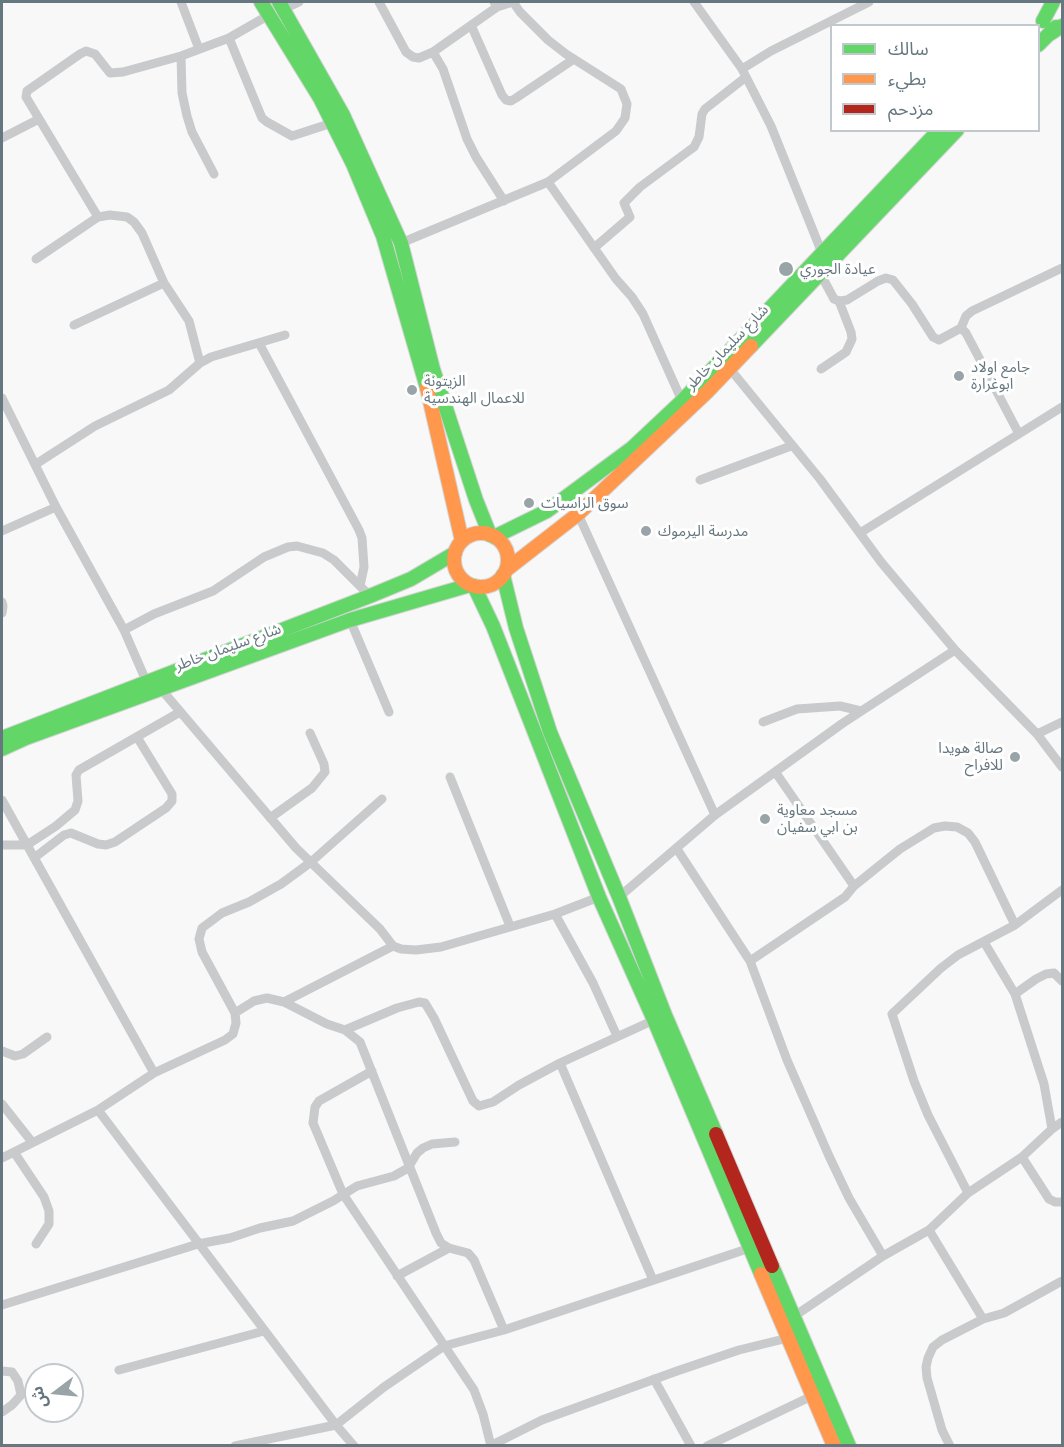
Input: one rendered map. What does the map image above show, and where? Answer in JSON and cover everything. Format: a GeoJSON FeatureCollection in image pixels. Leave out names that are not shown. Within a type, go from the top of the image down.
{"type":"FeatureCollection","features":[{"type":"Feature","properties":{"kind":"street"},"geometry":{"type":"LineString","coordinates":[[181,2],[199,49]]}},
{"type":"Feature","properties":{"kind":"street"},"geometry":{"type":"LineString","coordinates":[[261,2],[320,98],[353,164],[383,236],[428,390],[462,541]]}},
{"type":"Feature","properties":{"kind":"street"},"geometry":{"type":"LineString","coordinates":[[299,2],[281,5],[343,116],[401,243],[433,369],[476,500],[492,536]]}},
{"type":"Feature","properties":{"kind":"street"},"geometry":{"type":"LineString","coordinates":[[379,2],[406,52],[419,58],[433,52],[496,4],[514,2],[520,12],[548,40],[621,88],[625,96],[627,112],[616,130],[548,182],[401,243]]}},
{"type":"Feature","properties":{"kind":"street"},"geometry":{"type":"LineString","coordinates":[[694,2],[744,73],[771,126],[822,253]]}},
{"type":"Feature","properties":{"kind":"street"},"geometry":{"type":"LineString","coordinates":[[594,248],[630,218],[624,203],[694,147],[699,137],[702,114],[705,109],[744,73],[771,51],[869,2]]}},
{"type":"Feature","properties":{"kind":"street"},"geometry":{"type":"LineString","coordinates":[[1042,32],[1053,2]]}},
{"type":"Feature","properties":{"kind":"street"},"geometry":{"type":"LineString","coordinates":[[1042,32],[1059,2]]}},
{"type":"Feature","properties":{"kind":"street"},"geometry":{"type":"LineString","coordinates":[[98,217],[26,97],[27,91],[80,54],[93,52],[107,71],[115,73],[181,56],[229,38],[269,15]]}},
{"type":"Feature","properties":{"kind":"street"},"geometry":{"type":"LineString","coordinates":[[1042,32],[1062,20]]}},
{"type":"Feature","properties":{"kind":"street"},"geometry":{"type":"LineString","coordinates":[[471,25],[506,100],[511,101],[516,98],[574,59]]}},
{"type":"Feature","properties":{"kind":"street"},"geometry":{"type":"LineString","coordinates":[[1042,32],[1062,26]]}},
{"type":"Feature","properties":{"kind":"street"},"geometry":{"type":"LineString","coordinates":[[229,38],[262,118],[292,136],[332,123]]}},
{"type":"Feature","properties":{"kind":"street"},"geometry":{"type":"LineString","coordinates":[[433,52],[446,77],[467,139],[504,201]]}},
{"type":"Feature","properties":{"kind":"street"},"geometry":{"type":"LineString","coordinates":[[181,56],[182,93],[187,117],[192,132],[214,174]]}},
{"type":"Feature","properties":{"kind":"street"},"geometry":{"type":"LineString","coordinates":[[2,138],[39,119]]}},
{"type":"Feature","properties":{"kind":"street","name":"شارع سليمان خاطر"},"geometry":{"type":"LineString","coordinates":[[505,573],[578,514],[707,392],[726,364],[822,253],[937,132]]}},
{"type":"Feature","properties":{"kind":"street","name":"شارع سليمان خاطر"},"geometry":{"type":"LineString","coordinates":[[492,536],[546,511],[632,448],[726,364],[820,273],[955,132]]}},
{"type":"Feature","properties":{"kind":"street"},"geometry":{"type":"LineString","coordinates":[[548,182],[643,315],[682,401]]}},
{"type":"Feature","properties":{"kind":"street"},"geometry":{"type":"LineString","coordinates":[[36,259],[98,217],[121,216],[134,222],[149,248],[164,283],[189,321],[200,363]]}},
{"type":"Feature","properties":{"kind":"street"},"geometry":{"type":"LineString","coordinates":[[820,273],[834,299],[839,301],[847,300],[878,281],[886,278],[893,280],[933,337],[939,340],[961,328],[966,316],[972,311],[1062,268]]}},
{"type":"Feature","properties":{"kind":"street"},"geometry":{"type":"LineString","coordinates":[[74,325],[164,283]]}},
{"type":"Feature","properties":{"kind":"street"},"geometry":{"type":"LineString","coordinates":[[821,369],[846,352],[852,339],[839,301]]}},
{"type":"Feature","properties":{"kind":"street"},"geometry":{"type":"LineString","coordinates":[[961,328],[966,333],[1019,434]]}},
{"type":"Feature","properties":{"kind":"street"},"geometry":{"type":"LineString","coordinates":[[36,464],[95,426],[169,390],[200,363],[231,350],[285,335]]}},
{"type":"Feature","properties":{"kind":"street"},"geometry":{"type":"LineString","coordinates":[[259,343],[359,530],[362,538],[365,591]]}},
{"type":"Feature","properties":{"kind":"street"},"geometry":{"type":"LineString","coordinates":[[726,364],[820,479],[880,562],[955,650],[1037,734],[1062,767]]}},
{"type":"Feature","properties":{"kind":"street"},"geometry":{"type":"LineString","coordinates":[[2,398],[56,507],[124,630],[147,683]]}},
{"type":"Feature","properties":{"kind":"street"},"geometry":{"type":"LineString","coordinates":[[860,533],[1062,407]]}},
{"type":"Feature","properties":{"kind":"street"},"geometry":{"type":"LineString","coordinates":[[700,480],[791,446]]}},
{"type":"Feature","properties":{"kind":"street"},"geometry":{"type":"LineString","coordinates":[[2,531],[56,507]]}},
{"type":"Feature","properties":{"kind":"street"},"geometry":{"type":"LineString","coordinates":[[578,514],[715,815]]}},
{"type":"Feature","properties":{"kind":"street"},"geometry":{"type":"LineString","coordinates":[[505,573],[496,583],[488,587],[472,585],[459,576],[455,569],[455,553],[462,541],[477,534],[492,536],[500,541],[507,554],[505,573],[516,628],[550,732],[619,897],[665,1016],[849,1446]]}},
{"type":"Feature","properties":{"kind":"street"},"geometry":{"type":"LineString","coordinates":[[124,630],[154,614],[213,591],[264,556],[288,547],[297,546],[334,560],[365,591]]}},
{"type":"Feature","properties":{"kind":"street","name":"شارع سليمان خاطر"},"geometry":{"type":"LineString","coordinates":[[2,738],[147,683],[365,591],[411,579],[455,553]]}},
{"type":"Feature","properties":{"kind":"street"},"geometry":{"type":"LineString","coordinates":[[472,585],[493,626],[522,696],[598,897],[654,1020],[834,1446]]}},
{"type":"Feature","properties":{"kind":"street","name":"شارع سليمان خاطر"},"geometry":{"type":"LineString","coordinates":[[2,749],[350,620],[472,585]]}},
{"type":"Feature","properties":{"kind":"street"},"geometry":{"type":"LineString","coordinates":[[2,602],[2,613]]}},
{"type":"Feature","properties":{"kind":"street"},"geometry":{"type":"LineString","coordinates":[[350,620],[389,712]]}},
{"type":"Feature","properties":{"kind":"street"},"geometry":{"type":"LineString","coordinates":[[619,897],[715,815],[861,711],[955,650]]}},
{"type":"Feature","properties":{"kind":"street"},"geometry":{"type":"LineString","coordinates":[[161,689],[296,848],[380,929],[393,946],[400,949],[428,949],[488,935],[510,926],[555,914],[598,897]]}},
{"type":"Feature","properties":{"kind":"street"},"geometry":{"type":"LineString","coordinates":[[763,723],[797,709],[840,706],[861,711]]}},
{"type":"Feature","properties":{"kind":"street"},"geometry":{"type":"LineString","coordinates":[[2,845],[27,845],[56,826],[75,810],[78,801],[76,775],[79,770],[180,712]]}},
{"type":"Feature","properties":{"kind":"street"},"geometry":{"type":"LineString","coordinates":[[1037,734],[1062,722]]}},
{"type":"Feature","properties":{"kind":"street"},"geometry":{"type":"LineString","coordinates":[[270,818],[312,788],[325,772],[324,764],[310,733]]}},
{"type":"Feature","properties":{"kind":"street"},"geometry":{"type":"LineString","coordinates":[[34,858],[64,835],[71,833],[98,844],[106,845],[115,842],[166,808],[172,801],[172,794],[137,737]]}},
{"type":"Feature","properties":{"kind":"street"},"geometry":{"type":"LineString","coordinates":[[776,773],[854,886]]}},
{"type":"Feature","properties":{"kind":"street"},"geometry":{"type":"LineString","coordinates":[[450,777],[510,926]]}},
{"type":"Feature","properties":{"kind":"street"},"geometry":{"type":"LineString","coordinates":[[2,1158],[98,1110],[154,1073],[225,1040],[233,1034],[236,1023],[235,1013],[202,952],[199,939],[202,928],[222,913],[249,903],[281,884],[311,862],[382,799]]}},
{"type":"Feature","properties":{"kind":"street"},"geometry":{"type":"LineString","coordinates":[[2,800],[154,1073]]}},
{"type":"Feature","properties":{"kind":"street"},"geometry":{"type":"LineString","coordinates":[[750,961],[845,897],[854,886],[900,849],[934,828],[957,827],[968,833],[975,842],[1015,925]]}},
{"type":"Feature","properties":{"kind":"street"},"geometry":{"type":"LineString","coordinates":[[677,849],[750,961],[787,1060],[829,1156],[849,1198],[883,1256]]}},
{"type":"Feature","properties":{"kind":"street"},"geometry":{"type":"LineString","coordinates":[[968,1193],[928,1115],[892,1014],[958,955],[1015,925],[1062,890]]}},
{"type":"Feature","properties":{"kind":"street"},"geometry":{"type":"LineString","coordinates":[[555,914],[593,983],[617,1036]]}},
{"type":"Feature","properties":{"kind":"street"},"geometry":{"type":"LineString","coordinates":[[984,942],[1015,994],[1044,1084],[1052,1129]]}},
{"type":"Feature","properties":{"kind":"street"},"geometry":{"type":"LineString","coordinates":[[284,1002],[393,946]]}},
{"type":"Feature","properties":{"kind":"street"},"geometry":{"type":"LineString","coordinates":[[1015,994],[1046,974],[1054,973],[1062,981]]}},
{"type":"Feature","properties":{"kind":"street"},"geometry":{"type":"LineString","coordinates":[[235,1013],[254,1000],[267,998],[284,1002],[327,1024],[345,1030],[360,1042],[408,1168],[436,1233],[441,1243],[449,1248],[468,1253],[474,1260],[504,1330]]}},
{"type":"Feature","properties":{"kind":"street"},"geometry":{"type":"LineString","coordinates":[[345,1030],[397,1008],[419,1002],[425,1003],[473,1101],[479,1106],[493,1102],[560,1063],[654,1020]]}},
{"type":"Feature","properties":{"kind":"street"},"geometry":{"type":"LineString","coordinates":[[2,1051],[15,1056],[23,1054],[47,1037]]}},
{"type":"Feature","properties":{"kind":"street"},"geometry":{"type":"LineString","coordinates":[[560,1063],[653,1280]]}},
{"type":"Feature","properties":{"kind":"street"},"geometry":{"type":"LineString","coordinates":[[372,1071],[319,1101],[315,1107],[313,1123],[343,1194],[474,1390],[483,1414],[490,1445],[542,1420],[709,1359],[788,1338]]}},
{"type":"Feature","properties":{"kind":"street"},"geometry":{"type":"LineString","coordinates":[[2,1104],[33,1142]]}},
{"type":"Feature","properties":{"kind":"street"},"geometry":{"type":"LineString","coordinates":[[98,1110],[354,1446]]}},
{"type":"Feature","properties":{"kind":"street"},"geometry":{"type":"LineString","coordinates":[[794,1317],[883,1256],[929,1230],[968,1193],[1022,1157],[1062,1122]]}},
{"type":"Feature","properties":{"kind":"street"},"geometry":{"type":"LineString","coordinates":[[2,1305],[198,1244],[293,1221],[370,1181],[394,1176],[408,1168],[423,1148],[432,1144],[455,1142]]}},
{"type":"Feature","properties":{"kind":"street"},"geometry":{"type":"LineString","coordinates":[[14,1152],[44,1197],[50,1211],[49,1224],[36,1244]]}},
{"type":"Feature","properties":{"kind":"street"},"geometry":{"type":"LineString","coordinates":[[1022,1157],[1049,1199],[1062,1202]]}},
{"type":"Feature","properties":{"kind":"street"},"geometry":{"type":"LineString","coordinates":[[929,1230],[983,1319]]}},
{"type":"Feature","properties":{"kind":"street"},"geometry":{"type":"LineString","coordinates":[[397,1276],[449,1248]]}},
{"type":"Feature","properties":{"kind":"street"},"geometry":{"type":"LineString","coordinates":[[235,1446],[336,1425],[384,1387],[444,1346],[504,1330],[750,1248]]}},
{"type":"Feature","properties":{"kind":"street"},"geometry":{"type":"LineString","coordinates":[[950,1446],[942,1430],[927,1378],[926,1367],[933,1347],[983,1319],[1004,1313],[1062,1281]]}},
{"type":"Feature","properties":{"kind":"street"},"geometry":{"type":"LineString","coordinates":[[119,1370],[264,1330]]}},
{"type":"Feature","properties":{"kind":"street"},"geometry":{"type":"LineString","coordinates":[[2,1371],[12,1372],[18,1381],[21,1395],[2,1412]]}},
{"type":"Feature","properties":{"kind":"street"},"geometry":{"type":"LineString","coordinates":[[654,1379],[691,1446]]}},
{"type":"Feature","properties":{"kind":"street"},"geometry":{"type":"LineString","coordinates":[[707,1446],[812,1396]]}},
{"type":"Feature","properties":{"kind":"traffic: fast"},"geometry":{"type":"LineString","coordinates":[[261,2],[320,98],[353,164],[383,236],[427,388]]}},
{"type":"Feature","properties":{"kind":"traffic: fast"},"geometry":{"type":"LineString","coordinates":[[279,2],[343,115],[401,243],[433,369],[476,500],[490,535]]}},
{"type":"Feature","properties":{"kind":"traffic: fast"},"geometry":{"type":"LineString","coordinates":[[1043,21],[1053,2]]}},
{"type":"Feature","properties":{"kind":"traffic: fast"},"geometry":{"type":"LineString","coordinates":[[1048,35],[1062,26]]}},
{"type":"Feature","properties":{"kind":"traffic: fast"},"geometry":{"type":"LineString","coordinates":[[1040,43],[1056,27]]}},
{"type":"Feature","properties":{"kind":"traffic: fast"},"geometry":{"type":"LineString","coordinates":[[494,537],[547,511],[632,448],[682,401],[937,132]]}},
{"type":"Feature","properties":{"kind":"traffic: fast"},"geometry":{"type":"LineString","coordinates":[[751,346],[955,132]]}},
{"type":"Feature","properties":{"kind":"traffic: fast"},"geometry":{"type":"LineString","coordinates":[[2,738],[370,596],[411,579],[455,553]]}},
{"type":"Feature","properties":{"kind":"traffic: fast"},"geometry":{"type":"LineString","coordinates":[[503,575],[516,628],[550,732],[716,1134]]}},
{"type":"Feature","properties":{"kind":"traffic: fast"},"geometry":{"type":"LineString","coordinates":[[2,749],[26,738],[350,620],[470,585]]}},
{"type":"Feature","properties":{"kind":"traffic: fast"},"geometry":{"type":"LineString","coordinates":[[474,586],[493,626],[599,897],[654,1020],[761,1274]]}},
{"type":"Feature","properties":{"kind":"traffic: fast"},"geometry":{"type":"LineString","coordinates":[[772,1266],[849,1446]]}},
{"type":"Feature","properties":{"kind":"traffic: slow"},"geometry":{"type":"LineString","coordinates":[[506,570],[578,514],[707,392],[751,346]]}},
{"type":"Feature","properties":{"kind":"traffic: slow"},"geometry":{"type":"LineString","coordinates":[[427,388],[462,541]]}},
{"type":"Feature","properties":{"kind":"traffic: slow"},"geometry":{"type":"LineString","coordinates":[[481,533],[491,535],[500,541],[506,550],[508,560],[506,570],[500,579],[491,585],[481,587],[471,585],[462,579],[456,570],[454,560],[456,550],[462,541],[471,535],[481,533]]}},
{"type":"Feature","properties":{"kind":"traffic: slow"},"geometry":{"type":"LineString","coordinates":[[761,1274],[834,1446]]}},
{"type":"Feature","properties":{"kind":"traffic: jam"},"geometry":{"type":"LineString","coordinates":[[716,1134],[772,1266]]}},
{"type":"Feature","properties":{"kind":"place","name":"عيادة الجوري"},"geometry":{"type":"Point","coordinates":[786,269]}},
{"type":"Feature","properties":{"kind":"place","name":"جامع اولاد ابوغرارة"},"geometry":{"type":"Point","coordinates":[959,376]}},
{"type":"Feature","properties":{"kind":"place","name":"الزيتونة للاعمال الهندسية"},"geometry":{"type":"Point","coordinates":[412,390]}},
{"type":"Feature","properties":{"kind":"place","name":"سوق الراسيات"},"geometry":{"type":"Point","coordinates":[529,503]}},
{"type":"Feature","properties":{"kind":"place","name":"مدرسة اليرموك"},"geometry":{"type":"Point","coordinates":[646,531]}},
{"type":"Feature","properties":{"kind":"place","name":"صالة هويدا للافراح"},"geometry":{"type":"Point","coordinates":[1015,757]}},
{"type":"Feature","properties":{"kind":"place","name":"مسجد معاوية بن ابي سفيان"},"geometry":{"type":"Point","coordinates":[765,819]}}]}
